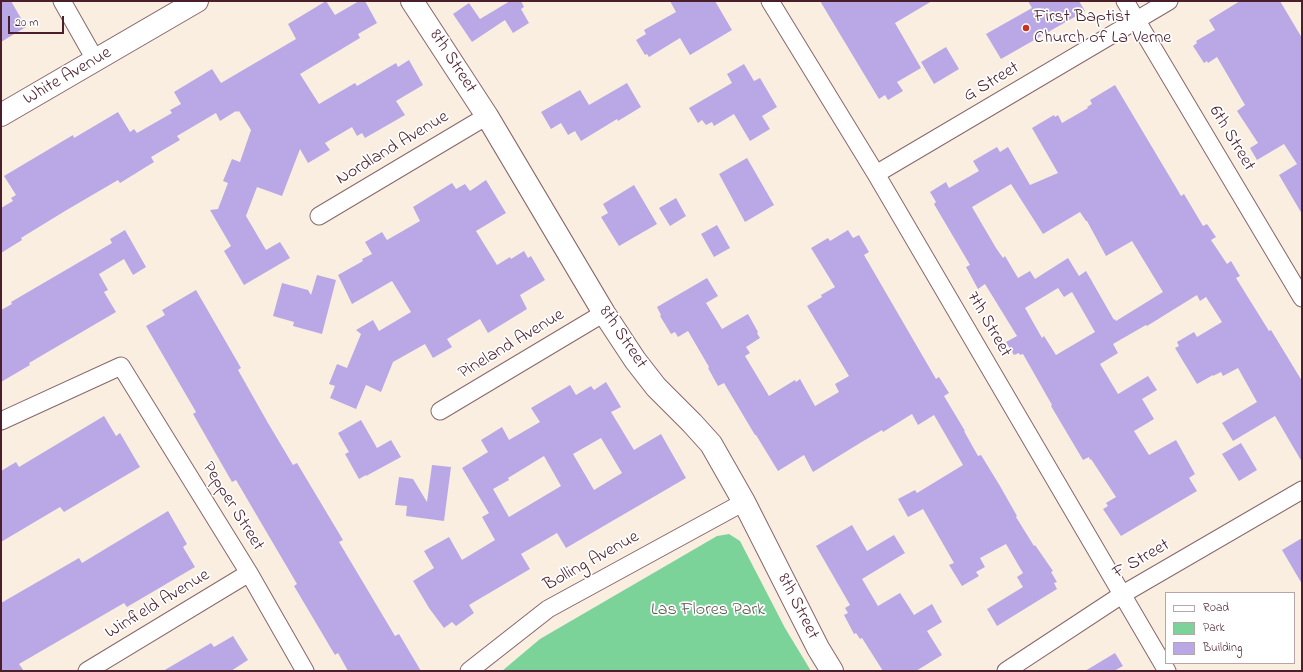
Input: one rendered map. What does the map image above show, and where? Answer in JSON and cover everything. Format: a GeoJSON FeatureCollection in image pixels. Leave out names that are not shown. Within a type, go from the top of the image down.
{"type":"FeatureCollection","features":[{"type":"Feature","properties":{"kind":"street"},"geometry":{"type":"LineString","coordinates":[[62,1],[96,61]]}},
{"type":"Feature","properties":{"kind":"street","name":"White Avenue"},"geometry":{"type":"LineString","coordinates":[[1,116],[197,1]]}},
{"type":"Feature","properties":{"kind":"street","name":"8th Street"},"geometry":{"type":"LineString","coordinates":[[412,1],[487,116],[634,360],[656,387],[711,444],[744,502],[814,641],[832,671]]}},
{"type":"Feature","properties":{"kind":"street","name":"7th Street"},"geometry":{"type":"LineString","coordinates":[[770,1],[876,174],[1167,671]]}},
{"type":"Feature","properties":{"kind":"street","name":"6th Street"},"geometry":{"type":"LineString","coordinates":[[1125,1],[1302,298]]}},
{"type":"Feature","properties":{"kind":"street","name":"G Street"},"geometry":{"type":"LineString","coordinates":[[876,174],[1169,1]]}},
{"type":"Feature","properties":{"kind":"street","name":"Nordland Avenue"},"geometry":{"type":"LineString","coordinates":[[319,216],[487,116]]}},
{"type":"Feature","properties":{"kind":"street","name":"Pineland Avenue"},"geometry":{"type":"LineString","coordinates":[[440,411],[604,312]]}},
{"type":"Feature","properties":{"kind":"street","name":"Pepper Street"},"geometry":{"type":"LineString","coordinates":[[1,421],[121,366],[249,573],[305,671]]}},
{"type":"Feature","properties":{"kind":"street","name":"F Street"},"geometry":{"type":"LineString","coordinates":[[1006,671],[1123,594],[1302,490]]}},
{"type":"Feature","properties":{"kind":"street","name":"Bolling Avenue"},"geometry":{"type":"LineString","coordinates":[[469,671],[548,609],[744,502]]}},
{"type":"Feature","properties":{"kind":"street","name":"Winfield Avenue"},"geometry":{"type":"LineString","coordinates":[[87,671],[249,573]]}},
{"type":"Feature","properties":{"kind":"green space","name":"Las Flores Park"},"geometry":{"type":"Polygon","coordinates":[[[729,534],[740,541],[785,628],[811,671],[502,671],[540,639],[717,536],[729,534]]]}},
{"type":"Feature","properties":{"kind":"building"},"geometry":{"type":"Polygon","coordinates":[[[1,1],[11,1],[26,27],[1,42],[1,1]]]}},
{"type":"Feature","properties":{"kind":"building"},"geometry":{"type":"Polygon","coordinates":[[[326,1],[335,15],[359,1],[365,1],[377,23],[358,34],[360,38],[300,74],[319,104],[355,83],[357,86],[396,63],[398,67],[409,60],[423,85],[396,101],[405,115],[365,138],[362,133],[357,136],[352,127],[325,143],[330,150],[308,163],[300,149],[282,196],[257,187],[246,216],[266,250],[280,242],[290,258],[244,285],[224,251],[231,246],[210,210],[218,209],[228,183],[223,181],[232,159],[240,162],[251,130],[239,111],[236,111],[220,121],[216,113],[177,136],[180,140],[151,157],[154,162],[120,183],[118,180],[65,211],[21,238],[22,240],[1,253],[1,208],[13,201],[11,198],[16,195],[4,176],[73,135],[74,138],[118,112],[130,132],[134,129],[137,133],[172,113],[170,110],[181,104],[174,92],[212,69],[221,83],[296,39],[288,24],[326,1]]]}},
{"type":"Feature","properties":{"kind":"building"},"geometry":{"type":"Polygon","coordinates":[[[510,1],[521,1],[524,7],[521,9],[529,23],[513,33],[505,20],[472,42],[453,14],[469,3],[480,19],[510,1]]]}},
{"type":"Feature","properties":{"kind":"building"},"geometry":{"type":"Polygon","coordinates":[[[670,1],[715,1],[732,30],[690,55],[680,38],[649,57],[647,54],[645,55],[636,40],[646,34],[644,30],[676,12],[670,1]]]}},
{"type":"Feature","properties":{"kind":"building"},"geometry":{"type":"Polygon","coordinates":[[[820,1],[932,1],[895,23],[921,68],[897,82],[903,91],[888,100],[885,95],[879,99],[820,1]]]}},
{"type":"Feature","properties":{"kind":"building","name":"First Baptist Church of La Verne"},"geometry":{"type":"Polygon","coordinates":[[[1028,1],[1079,1],[1085,11],[1001,59],[986,34],[1032,8],[1028,1]]]}},
{"type":"Feature","properties":{"kind":"building"},"geometry":{"type":"Polygon","coordinates":[[[1240,1],[1280,1],[1302,38],[1302,214],[1279,175],[1297,164],[1284,144],[1257,160],[1250,148],[1258,143],[1237,111],[1245,105],[1217,57],[1208,63],[1207,61],[1204,63],[1193,46],[1197,43],[1196,41],[1215,30],[1209,20],[1240,1]]]}},
{"type":"Feature","properties":{"kind":"building"},"geometry":{"type":"Polygon","coordinates":[[[946,47],[959,69],[934,84],[921,62],[946,47]]]}},
{"type":"Feature","properties":{"kind":"building"},"geometry":{"type":"Polygon","coordinates":[[[744,64],[754,81],[760,78],[777,107],[762,116],[770,129],[750,141],[734,114],[714,126],[712,122],[706,125],[702,120],[698,123],[689,108],[732,83],[727,74],[744,64]]]}},
{"type":"Feature","properties":{"kind":"building"},"geometry":{"type":"Polygon","coordinates":[[[627,83],[641,107],[618,121],[617,119],[581,141],[575,131],[568,135],[561,123],[551,129],[541,112],[580,90],[589,105],[627,83]]]}},
{"type":"Feature","properties":{"kind":"building"},"geometry":{"type":"Polygon","coordinates":[[[1115,85],[1181,196],[1184,194],[1203,226],[1207,224],[1216,237],[1211,240],[1227,264],[1231,261],[1240,276],[1236,278],[1269,331],[1271,330],[1302,381],[1302,462],[1275,416],[1233,441],[1222,423],[1257,402],[1238,368],[1223,376],[1221,372],[1213,375],[1197,384],[1175,348],[1179,346],[1177,342],[1194,332],[1197,337],[1222,322],[1206,297],[1200,301],[1197,295],[1147,326],[1146,325],[1113,344],[1118,353],[1100,364],[1118,394],[1148,376],[1157,390],[1142,399],[1154,419],[1134,431],[1149,455],[1176,440],[1195,474],[1189,478],[1197,491],[1121,536],[1103,509],[1108,506],[1106,503],[1116,497],[1091,459],[1090,460],[1089,457],[1083,460],[1051,406],[1052,405],[1023,354],[1020,355],[1019,353],[1014,355],[1006,342],[1017,336],[985,284],[978,289],[966,267],[970,265],[934,204],[936,202],[930,192],[946,182],[949,188],[979,171],[973,161],[997,147],[1000,152],[1008,147],[1030,185],[1058,173],[1032,128],[1054,115],[1055,117],[1058,115],[1062,123],[1088,108],[1087,107],[1092,104],[1090,100],[1115,85]],[[1011,184],[972,207],[996,248],[1003,258],[1005,256],[1018,278],[1030,271],[1035,279],[1068,258],[1079,276],[1086,271],[1114,320],[1115,319],[1116,321],[1163,292],[1132,241],[1106,256],[1087,221],[1080,212],[1043,234],[1011,184]],[[1058,288],[1025,308],[1042,338],[1044,336],[1056,355],[1095,332],[1072,292],[1064,297],[1058,288]]]}},
{"type":"Feature","properties":{"kind":"building"},"geometry":{"type":"Polygon","coordinates":[[[747,158],[774,205],[745,222],[719,174],[747,158]]]}},
{"type":"Feature","properties":{"kind":"building"},"geometry":{"type":"Polygon","coordinates":[[[486,180],[506,213],[476,231],[497,265],[524,251],[528,258],[531,256],[545,280],[520,295],[527,309],[488,333],[480,319],[447,339],[452,347],[433,358],[425,344],[393,362],[381,392],[366,385],[356,409],[330,398],[335,386],[329,384],[337,364],[347,368],[361,334],[356,330],[373,320],[379,331],[411,312],[392,281],[352,304],[338,275],[363,261],[362,259],[372,254],[365,242],[382,232],[387,240],[420,221],[413,207],[452,183],[456,189],[465,184],[470,191],[486,180]]]}},
{"type":"Feature","properties":{"kind":"building"},"geometry":{"type":"Polygon","coordinates":[[[634,185],[657,224],[619,246],[601,217],[608,213],[603,204],[634,185]]]}},
{"type":"Feature","properties":{"kind":"building"},"geometry":{"type":"Polygon","coordinates":[[[676,198],[686,216],[670,226],[659,208],[676,198]]]}},
{"type":"Feature","properties":{"kind":"building"},"geometry":{"type":"Polygon","coordinates":[[[717,225],[730,248],[714,257],[701,234],[717,225]]]}},
{"type":"Feature","properties":{"kind":"building"},"geometry":{"type":"Polygon","coordinates":[[[125,230],[146,267],[133,275],[124,259],[99,274],[108,290],[104,292],[116,312],[29,363],[30,365],[1,382],[1,310],[12,304],[11,302],[112,243],[110,239],[125,230]]]}},
{"type":"Feature","properties":{"kind":"building"},"geometry":{"type":"Polygon","coordinates":[[[848,230],[853,238],[859,235],[869,252],[864,255],[936,379],[939,377],[949,393],[944,396],[978,456],[981,455],[1034,546],[1035,545],[1053,571],[1051,572],[1057,582],[1054,583],[1057,589],[997,626],[987,609],[1023,587],[1017,577],[1023,573],[1006,544],[980,558],[985,567],[976,572],[979,576],[962,586],[949,565],[954,563],[923,509],[908,517],[898,499],[915,490],[917,493],[963,465],[934,415],[918,425],[912,414],[883,432],[882,430],[813,472],[804,455],[778,471],[724,383],[718,386],[688,331],[678,337],[675,332],[671,334],[660,316],[661,315],[657,307],[707,278],[718,296],[706,303],[722,329],[748,314],[758,332],[757,333],[760,338],[746,347],[750,353],[745,356],[769,396],[795,380],[796,382],[800,379],[815,406],[839,392],[835,384],[849,376],[807,306],[822,297],[821,295],[835,287],[811,248],[828,238],[830,241],[848,230]]]}},
{"type":"Feature","properties":{"kind":"building"},"geometry":{"type":"Polygon","coordinates":[[[317,275],[336,280],[322,334],[293,326],[294,322],[273,316],[282,283],[308,290],[311,295],[317,275]]]}},
{"type":"Feature","properties":{"kind":"building"},"geometry":{"type":"Polygon","coordinates":[[[196,290],[241,368],[238,370],[268,423],[293,465],[297,463],[343,540],[339,542],[395,636],[399,634],[421,671],[348,671],[338,653],[335,655],[294,586],[297,584],[236,480],[232,482],[193,414],[196,412],[146,326],[165,315],[162,310],[196,290]]]}},
{"type":"Feature","properties":{"kind":"building"},"geometry":{"type":"Polygon","coordinates":[[[606,382],[621,407],[611,412],[634,450],[661,434],[686,478],[566,548],[557,533],[521,554],[530,569],[469,605],[474,613],[456,626],[452,622],[444,628],[429,608],[413,581],[434,568],[424,551],[449,537],[462,560],[495,540],[482,517],[489,513],[462,468],[488,452],[481,440],[502,427],[509,440],[540,422],[531,408],[570,385],[576,395],[591,386],[594,390],[606,382]],[[601,438],[573,454],[594,490],[622,473],[601,438]],[[544,456],[493,489],[509,517],[561,486],[544,456]]]}},
{"type":"Feature","properties":{"kind":"building"},"geometry":{"type":"Polygon","coordinates":[[[104,416],[116,436],[120,433],[140,467],[64,512],[60,507],[1,542],[1,471],[16,462],[19,467],[104,416]]]}},
{"type":"Feature","properties":{"kind":"building"},"geometry":{"type":"Polygon","coordinates":[[[361,420],[377,448],[391,440],[401,457],[359,479],[345,454],[349,452],[338,433],[361,420]]]}},
{"type":"Feature","properties":{"kind":"building"},"geometry":{"type":"Polygon","coordinates":[[[1241,443],[1257,470],[1239,481],[1222,454],[1241,443]]]}},
{"type":"Feature","properties":{"kind":"building"},"geometry":{"type":"Polygon","coordinates":[[[432,465],[451,467],[444,521],[406,516],[407,506],[395,505],[399,477],[413,479],[427,502],[432,465]]]}},
{"type":"Feature","properties":{"kind":"building"},"geometry":{"type":"Polygon","coordinates":[[[168,511],[187,544],[183,547],[195,567],[127,607],[124,603],[19,664],[24,671],[1,671],[1,603],[79,558],[82,563],[168,511]]]}},
{"type":"Feature","properties":{"kind":"building"},"geometry":{"type":"Polygon","coordinates":[[[852,525],[867,551],[894,535],[905,553],[862,579],[878,606],[900,593],[914,615],[932,604],[942,622],[927,631],[942,655],[916,671],[883,671],[862,638],[860,639],[856,633],[854,634],[844,615],[848,613],[845,608],[850,605],[816,546],[852,525]]]}},
{"type":"Feature","properties":{"kind":"building"},"geometry":{"type":"Polygon","coordinates":[[[1302,538],[1302,584],[1282,550],[1302,538]]]}},
{"type":"Feature","properties":{"kind":"building"},"geometry":{"type":"Polygon","coordinates":[[[233,636],[248,660],[231,671],[163,671],[211,643],[214,647],[233,636]]]}},
{"type":"Feature","properties":{"kind":"building"},"geometry":{"type":"Polygon","coordinates":[[[1115,653],[1123,666],[1114,671],[1085,671],[1115,653]]]}},
{"type":"Feature","properties":{"kind":"place","name":"First Baptist Church of La Verne"},"geometry":{"type":"Point","coordinates":[1026,28]}}]}
